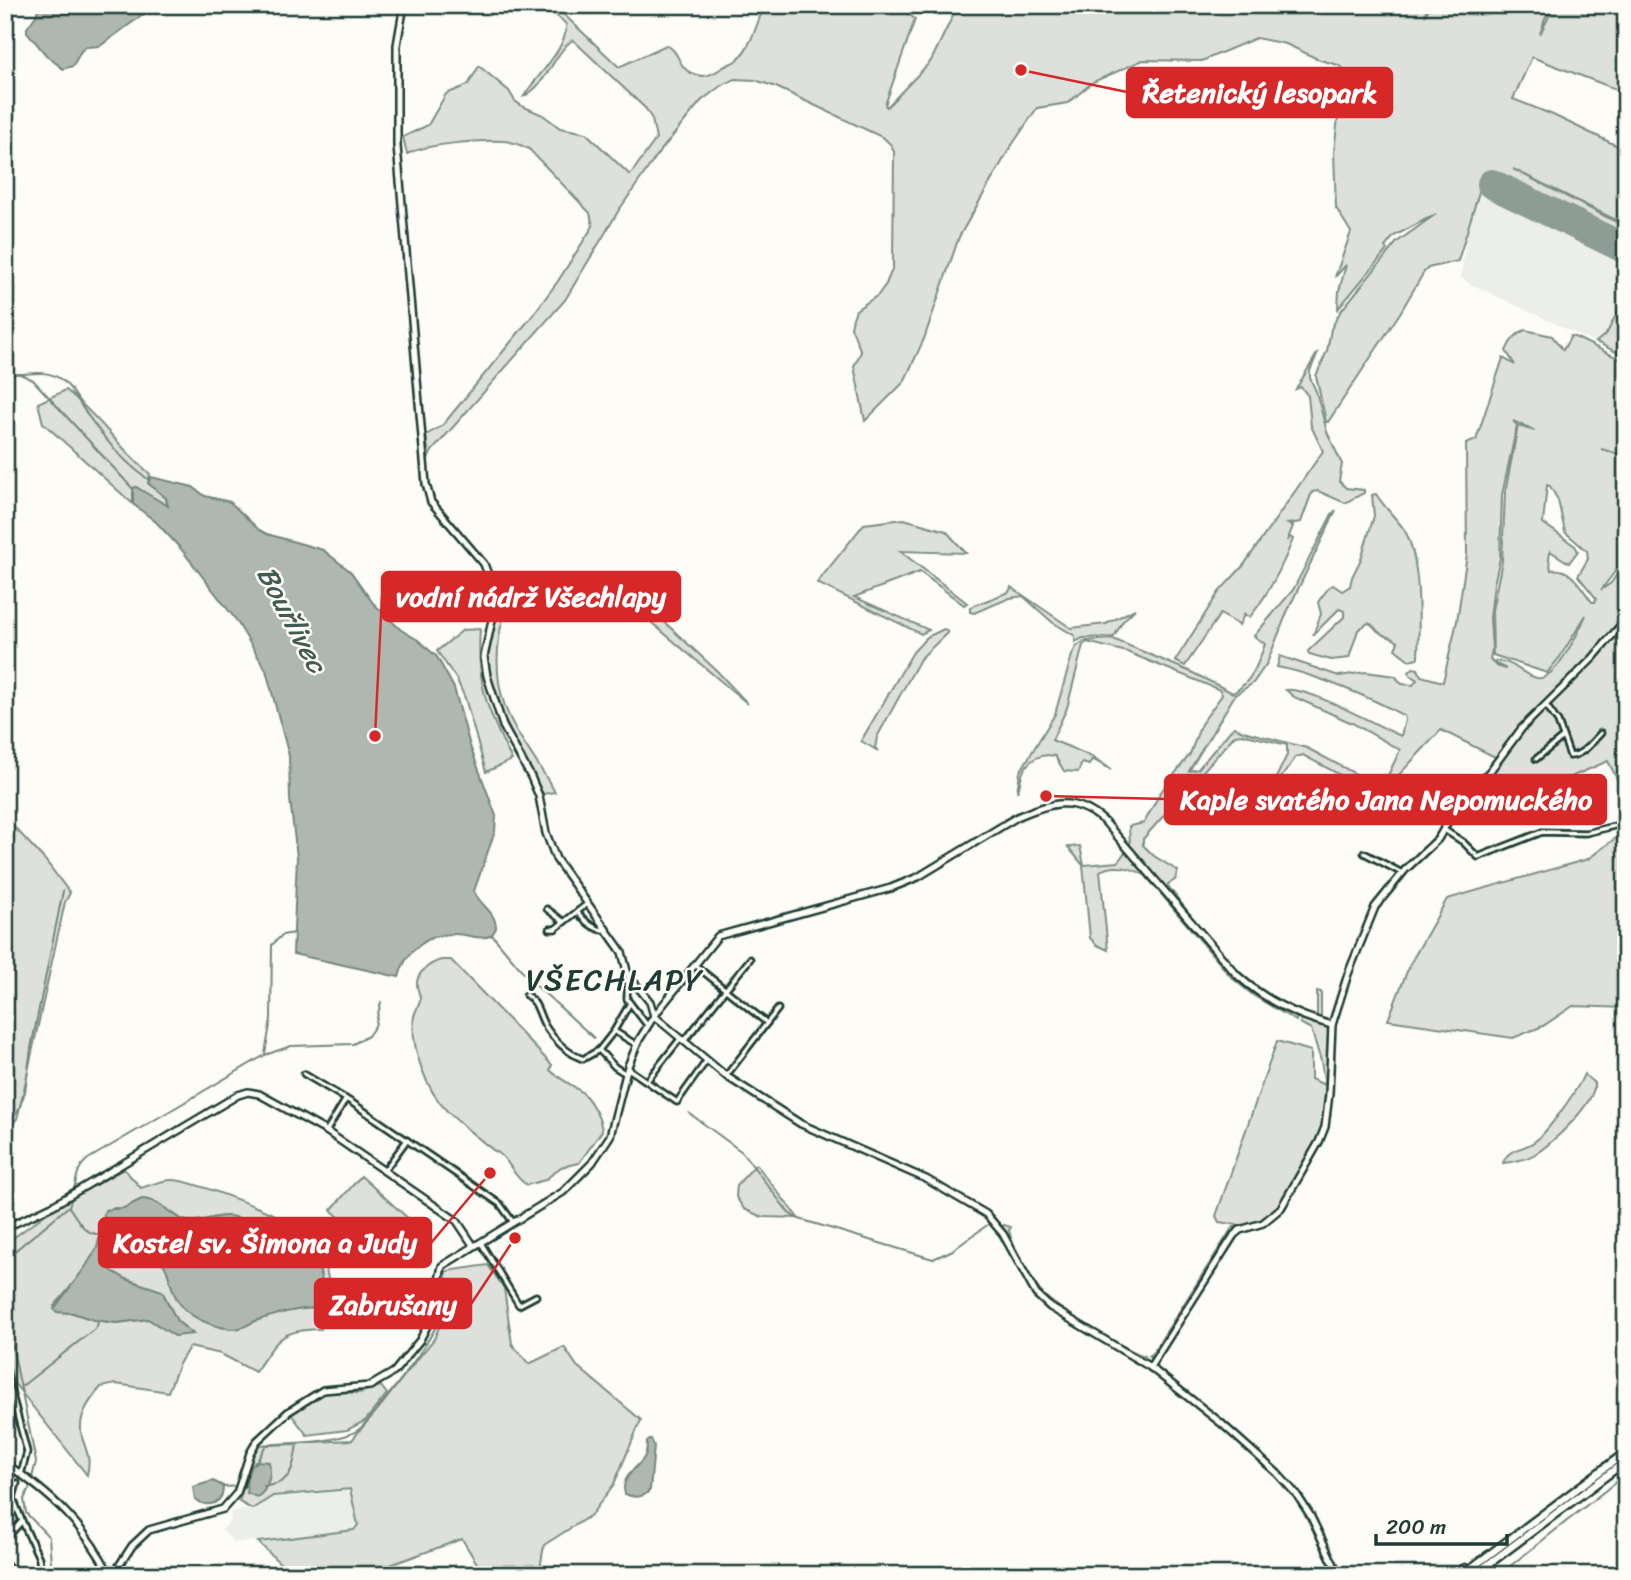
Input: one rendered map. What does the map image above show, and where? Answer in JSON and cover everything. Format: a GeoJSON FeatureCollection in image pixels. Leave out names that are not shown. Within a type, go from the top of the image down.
{"type":"FeatureCollection","features":[{"type":"Feature","properties":{"kind":"highway"},"geometry":{"type":"LineString","coordinates":[[1452,1575],[1483,1564],[1626,1452]]}},
{"type":"Feature","properties":{"kind":"highway"},"geometry":{"type":"LineString","coordinates":[[1462,1575],[1483,1564],[1626,1461]]}},
{"type":"Feature","properties":{"kind":"highway"},"geometry":{"type":"LineString","coordinates":[[1476,1575],[1483,1564]]}},
{"type":"Feature","properties":{"kind":"street"},"geometry":{"type":"LineString","coordinates":[[404,5],[397,45],[397,146],[426,484],[431,502],[484,565],[495,593],[484,657],[487,676],[503,726],[539,796],[555,859],[622,951],[628,975],[630,1003],[648,1026]]}},
{"type":"Feature","properties":{"kind":"street"},"geometry":{"type":"LineString","coordinates":[[1150,1367],[1234,1235],[1240,1230],[1263,1223],[1281,1208],[1320,1142],[1325,1128],[1329,1094],[1332,1025],[1348,974],[1375,907],[1402,873],[1438,839],[1458,804],[1490,771],[1522,728],[1592,658],[1626,619]]}},
{"type":"Feature","properties":{"kind":"street"},"geometry":{"type":"LineString","coordinates":[[1546,705],[1558,722],[1568,754],[1573,757],[1588,747],[1601,733]]}},
{"type":"Feature","properties":{"kind":"street"},"geometry":{"type":"LineString","coordinates":[[1536,759],[1563,737]]}},
{"type":"Feature","properties":{"kind":"street"},"geometry":{"type":"LineString","coordinates":[[5,1463],[37,1486],[80,1525],[112,1575],[132,1546],[149,1530],[223,1509],[237,1493],[250,1453],[257,1441],[288,1412],[323,1390],[359,1389],[381,1382],[394,1372],[420,1340],[431,1318],[442,1266],[563,1192],[604,1148],[614,1125],[627,1071],[637,1045],[654,1016],[718,936],[891,888],[918,877],[1017,817],[1058,804],[1074,803],[1090,810],[1105,821],[1237,975],[1256,992],[1280,1007],[1332,1025]]}},
{"type":"Feature","properties":{"kind":"street"},"geometry":{"type":"LineString","coordinates":[[1443,829],[1463,842],[1478,857],[1542,832],[1586,833],[1626,823]]}},
{"type":"Feature","properties":{"kind":"street"},"geometry":{"type":"LineString","coordinates":[[1364,853],[1402,873]]}},
{"type":"Feature","properties":{"kind":"street"},"geometry":{"type":"LineString","coordinates":[[550,929],[555,929],[587,904]]}},
{"type":"Feature","properties":{"kind":"street"},"geometry":{"type":"LineString","coordinates":[[547,909],[564,922]]}},
{"type":"Feature","properties":{"kind":"street"},"geometry":{"type":"LineString","coordinates":[[577,912],[593,927],[606,930]]}},
{"type":"Feature","properties":{"kind":"street"},"geometry":{"type":"LineString","coordinates":[[647,1081],[750,958]]}},
{"type":"Feature","properties":{"kind":"street"},"geometry":{"type":"LineString","coordinates":[[695,965],[766,1023]]}},
{"type":"Feature","properties":{"kind":"street"},"geometry":{"type":"LineString","coordinates":[[628,975],[650,1002],[654,1016],[726,1076],[801,1124],[926,1179],[986,1214],[1003,1234],[1036,1294],[1050,1307],[1150,1367],[1221,1423],[1297,1496],[1310,1515],[1339,1575]]}},
{"type":"Feature","properties":{"kind":"street"},"geometry":{"type":"LineString","coordinates":[[526,995],[534,1000],[546,1027],[573,1055],[583,1059],[599,1050],[630,1003]]}},
{"type":"Feature","properties":{"kind":"street"},"geometry":{"type":"LineString","coordinates":[[726,1076],[778,1009]]}},
{"type":"Feature","properties":{"kind":"street"},"geometry":{"type":"LineString","coordinates":[[614,1031],[637,1045]]}},
{"type":"Feature","properties":{"kind":"street"},"geometry":{"type":"LineString","coordinates":[[599,1050],[615,1067],[647,1081],[677,1102],[707,1060]]}},
{"type":"Feature","properties":{"kind":"street"},"geometry":{"type":"LineString","coordinates":[[304,1074],[346,1099],[500,1203],[513,1222]]}},
{"type":"Feature","properties":{"kind":"street"},"geometry":{"type":"LineString","coordinates":[[5,1227],[68,1197],[238,1095],[248,1092],[267,1097],[326,1131],[457,1221],[473,1245]]}},
{"type":"Feature","properties":{"kind":"street"},"geometry":{"type":"LineString","coordinates":[[326,1131],[346,1099]]}},
{"type":"Feature","properties":{"kind":"street"},"geometry":{"type":"LineString","coordinates":[[384,1171],[407,1140]]}},
{"type":"Feature","properties":{"kind":"street"},"geometry":{"type":"LineString","coordinates":[[480,1241],[519,1306],[536,1296]]}},
{"type":"Feature","properties":{"kind":"street"},"geometry":{"type":"LineString","coordinates":[[5,1368],[27,1452],[23,1475]]}},
{"type":"Feature","properties":{"kind":"street"},"geometry":{"type":"LineString","coordinates":[[5,1411],[15,1408]]}},
{"type":"Feature","properties":{"kind":"street"},"geometry":{"type":"LineString","coordinates":[[17,1483],[13,1498],[39,1558],[41,1575]]}},
{"type":"Feature","properties":{"kind":"street"},"geometry":{"type":"LineString","coordinates":[[5,1496],[13,1498]]}},
{"type":"Feature","properties":{"kind":"street"},"geometry":{"type":"LineString","coordinates":[[5,1540],[22,1521]]}},
{"type":"Feature","properties":{"kind":"street"},"geometry":{"type":"LineString","coordinates":[[5,1564],[19,1575]]}},
{"type":"Feature","properties":{"kind":"shaded area"},"geometry":{"type":"Polygon","coordinates":[[[544,5],[554,5],[619,67],[666,45],[674,51],[683,67],[696,75],[704,76],[742,55],[754,34],[764,5],[896,5],[915,19],[885,105],[887,107],[931,61],[958,5],[1344,5],[1348,10],[1345,5],[1427,5],[1425,16],[1430,5],[1553,5],[1540,34],[1555,5],[1626,5],[1626,93],[1532,57],[1513,99],[1626,150],[1626,225],[1513,169],[1626,227],[1626,237],[1485,172],[1458,261],[1428,268],[1424,272],[1400,313],[1326,422],[1316,376],[1327,351],[1331,329],[1340,312],[1397,242],[1436,214],[1394,236],[1385,247],[1387,250],[1338,309],[1339,291],[1346,265],[1335,277],[1351,232],[1336,208],[1334,152],[1342,82],[1346,71],[1338,65],[1320,60],[1286,44],[1256,38],[1202,61],[1143,60],[1093,82],[1068,103],[1037,108],[1010,148],[959,237],[924,339],[904,382],[865,421],[854,366],[861,352],[851,327],[856,310],[878,295],[893,267],[894,152],[884,138],[776,87],[755,80],[735,79],[701,101],[658,154],[619,210],[565,300],[429,457],[426,435],[442,426],[529,320],[593,226],[590,213],[529,149],[506,141],[481,141],[440,145],[407,154],[403,137],[428,125],[446,94],[468,85],[479,66],[509,91],[522,106],[543,115],[560,128],[586,133],[630,175],[656,139],[652,119],[646,109],[573,40],[561,52],[539,84],[524,96],[557,52],[566,33],[566,24],[544,5]]]}},
{"type":"Feature","properties":{"kind":"shaded area"},"geometry":{"type":"Polygon","coordinates":[[[1496,164],[1626,226],[1626,357],[1461,277],[1474,182],[1483,168],[1496,164]]]}},
{"type":"Feature","properties":{"kind":"shaded area"},"geometry":{"type":"Polygon","coordinates":[[[1626,295],[1626,357],[1596,342],[1607,333],[1626,295]]]}},
{"type":"Feature","properties":{"kind":"shaded area"},"geometry":{"type":"Polygon","coordinates":[[[1525,330],[1552,336],[1563,350],[1571,336],[1626,362],[1626,456],[1601,449],[1626,457],[1626,557],[1601,590],[1611,583],[1626,561],[1626,614],[1591,656],[1527,718],[1497,758],[1441,730],[1395,779],[1389,794],[1382,789],[1381,797],[1303,755],[1296,757],[1273,789],[1287,755],[1287,745],[1242,734],[1235,735],[1143,839],[1143,845],[1154,856],[1178,871],[1175,880],[1168,886],[1212,943],[1130,845],[1129,826],[1144,823],[1160,793],[1190,754],[1201,724],[1222,695],[1220,690],[1127,652],[1087,642],[1083,645],[1067,708],[1052,740],[1090,756],[1111,770],[1092,759],[1089,765],[1082,763],[1078,772],[1064,771],[1055,756],[1039,757],[1024,770],[1017,792],[1020,772],[1055,714],[1076,647],[1084,641],[1113,639],[1233,693],[1250,678],[1265,644],[1254,636],[1293,590],[1336,510],[1288,610],[1267,663],[1253,683],[1235,695],[1189,771],[1198,769],[1234,727],[1307,748],[1382,788],[1400,750],[1352,723],[1294,697],[1286,690],[1326,700],[1401,736],[1404,716],[1342,687],[1277,667],[1280,656],[1339,676],[1366,672],[1395,676],[1402,684],[1413,685],[1417,680],[1409,672],[1413,668],[1418,669],[1421,676],[1443,682],[1457,621],[1467,554],[1466,444],[1476,440],[1503,358],[1515,365],[1506,351],[1509,344],[1525,330]],[[1513,421],[1517,425],[1502,495],[1500,558],[1490,618],[1490,660],[1510,664],[1537,678],[1544,677],[1559,664],[1586,615],[1547,673],[1493,655],[1492,610],[1502,561],[1505,493],[1518,426],[1535,431],[1513,421]],[[1547,485],[1543,523],[1578,551],[1569,563],[1550,551],[1551,570],[1564,571],[1570,575],[1592,602],[1595,602],[1596,598],[1578,576],[1588,559],[1587,551],[1565,532],[1558,500],[1547,485]]]}},
{"type":"Feature","properties":{"kind":"shaded area"},"geometry":{"type":"Polygon","coordinates":[[[1318,352],[1310,378],[1327,432],[1342,464],[1339,481],[1346,488],[1364,490],[1364,493],[1345,503],[1318,491],[1312,492],[1301,522],[1288,524],[1293,526],[1287,541],[1290,537],[1293,539],[1274,580],[1257,608],[1250,617],[1245,616],[1245,613],[1239,625],[1220,614],[1185,666],[1175,661],[1219,592],[1243,566],[1323,451],[1311,426],[1308,396],[1301,387],[1296,389],[1318,352]]]}},
{"type":"Feature","properties":{"kind":"shaded area"},"geometry":{"type":"Polygon","coordinates":[[[66,390],[150,474],[148,483],[166,498],[167,507],[136,487],[133,488],[133,504],[43,423],[38,403],[66,390]]]}},
{"type":"Feature","properties":{"kind":"shaded area"},"geometry":{"type":"Polygon","coordinates":[[[1376,494],[1403,528],[1414,555],[1418,591],[1418,658],[1409,660],[1395,649],[1398,642],[1381,634],[1368,623],[1358,630],[1349,658],[1331,660],[1309,654],[1308,651],[1344,617],[1344,611],[1339,609],[1313,635],[1321,614],[1318,602],[1330,586],[1342,591],[1350,586],[1374,516],[1372,495],[1376,494]]]}},
{"type":"Feature","properties":{"kind":"shaded area"},"geometry":{"type":"Polygon","coordinates":[[[904,519],[946,531],[966,553],[900,551],[967,603],[964,605],[920,572],[854,597],[929,630],[921,634],[817,583],[864,524],[904,519]]]}},
{"type":"Feature","properties":{"kind":"shaded area"},"geometry":{"type":"Polygon","coordinates":[[[618,579],[717,671],[748,704],[652,623],[612,581],[618,579]]]}},
{"type":"Feature","properties":{"kind":"shaded area"},"geometry":{"type":"Polygon","coordinates":[[[582,581],[589,586],[595,583],[599,587],[555,607],[520,607],[511,610],[500,631],[497,664],[504,704],[520,737],[555,792],[543,794],[507,726],[492,689],[488,671],[490,640],[502,601],[558,590],[582,581]]]}},
{"type":"Feature","properties":{"kind":"shaded area"},"geometry":{"type":"Polygon","coordinates":[[[1011,587],[1071,628],[1106,624],[1135,609],[1123,621],[1114,637],[1083,638],[1075,642],[1075,636],[1052,622],[1023,596],[1010,598],[974,613],[970,612],[970,608],[1009,592],[1011,587]]]}},
{"type":"Feature","properties":{"kind":"shaded area"},"geometry":{"type":"Polygon","coordinates":[[[1626,622],[1626,781],[1619,783],[1608,761],[1573,776],[1515,808],[1488,779],[1524,728],[1568,688],[1626,622]]]}},
{"type":"Feature","properties":{"kind":"shaded area"},"geometry":{"type":"Polygon","coordinates":[[[480,629],[480,666],[485,697],[512,760],[486,772],[465,698],[457,680],[437,651],[463,630],[480,629]]]}},
{"type":"Feature","properties":{"kind":"shaded area"},"geometry":{"type":"Polygon","coordinates":[[[944,629],[948,632],[920,659],[877,737],[875,748],[878,751],[861,741],[913,652],[927,637],[944,629]]]}},
{"type":"Feature","properties":{"kind":"shaded area"},"geometry":{"type":"Polygon","coordinates":[[[5,817],[45,860],[70,893],[65,902],[17,1119],[5,1129],[5,817]]]}},
{"type":"Feature","properties":{"kind":"shaded area"},"geometry":{"type":"Polygon","coordinates":[[[1626,830],[1626,1008],[1573,1006],[1543,1026],[1513,1038],[1388,1020],[1410,964],[1447,899],[1588,859],[1626,830]]]}},
{"type":"Feature","properties":{"kind":"shaded area"},"geometry":{"type":"Polygon","coordinates":[[[1080,846],[1084,865],[1118,862],[1127,849],[1238,979],[1267,1001],[1297,1016],[1296,1021],[1254,996],[1232,978],[1145,875],[1134,870],[1117,867],[1100,871],[1108,950],[1097,945],[1090,938],[1083,865],[1068,847],[1080,846]]]}},
{"type":"Feature","properties":{"kind":"shaded area"},"geometry":{"type":"Polygon","coordinates":[[[1217,948],[1248,980],[1268,994],[1316,1017],[1317,991],[1321,992],[1321,1020],[1274,1002],[1241,977],[1217,948]]]}},
{"type":"Feature","properties":{"kind":"shaded area"},"geometry":{"type":"Polygon","coordinates":[[[441,960],[451,960],[552,1065],[550,1070],[581,1091],[590,1102],[602,1131],[579,1163],[561,1167],[545,1180],[527,1185],[517,1177],[499,1153],[463,1126],[432,1092],[417,1054],[413,1028],[420,1001],[417,980],[429,966],[441,960]]]}},
{"type":"Feature","properties":{"kind":"shaded area"},"geometry":{"type":"Polygon","coordinates":[[[1301,1017],[1325,1026],[1330,1032],[1329,1079],[1321,1135],[1282,1203],[1265,1220],[1239,1229],[1151,1361],[1149,1356],[1232,1228],[1239,1225],[1219,1222],[1216,1216],[1277,1041],[1311,1051],[1311,1079],[1325,1085],[1311,1029],[1300,1023],[1301,1017]]]}},
{"type":"Feature","properties":{"kind":"shaded area"},"geometry":{"type":"Polygon","coordinates":[[[1584,1074],[1594,1083],[1593,1091],[1572,1122],[1535,1154],[1503,1163],[1508,1155],[1534,1142],[1547,1129],[1584,1074]]]}},
{"type":"Feature","properties":{"kind":"shaded area"},"geometry":{"type":"Polygon","coordinates":[[[756,1164],[798,1218],[762,1217],[744,1209],[736,1197],[737,1185],[756,1164]]]}},
{"type":"Feature","properties":{"kind":"shaded area"},"geometry":{"type":"Polygon","coordinates":[[[124,1169],[141,1188],[172,1180],[218,1192],[260,1208],[302,1230],[319,1254],[329,1288],[321,1329],[296,1332],[280,1339],[255,1372],[221,1354],[189,1347],[168,1392],[116,1384],[101,1387],[88,1404],[81,1423],[88,1460],[87,1475],[14,1383],[5,1349],[5,1244],[51,1210],[124,1169]],[[142,1199],[124,1208],[112,1208],[105,1219],[89,1264],[54,1306],[57,1312],[117,1323],[148,1319],[175,1336],[192,1333],[177,1321],[162,1291],[126,1279],[104,1267],[105,1258],[133,1253],[151,1255],[161,1261],[175,1296],[184,1308],[203,1321],[222,1327],[238,1329],[279,1314],[319,1308],[325,1299],[319,1265],[293,1240],[273,1238],[233,1217],[187,1221],[142,1199]]]}},
{"type":"Feature","properties":{"kind":"shaded area"},"geometry":{"type":"Polygon","coordinates":[[[361,1176],[410,1220],[379,1254],[331,1210],[361,1176]]]}},
{"type":"Feature","properties":{"kind":"shaded area"},"geometry":{"type":"Polygon","coordinates":[[[1001,1226],[1011,1227],[1009,1230],[1019,1256],[1046,1297],[1094,1330],[1145,1356],[1147,1363],[1047,1301],[1035,1287],[1001,1226]]]}},
{"type":"Feature","properties":{"kind":"shaded area"},"geometry":{"type":"Polygon","coordinates":[[[488,1265],[504,1288],[512,1344],[529,1364],[564,1347],[577,1366],[641,1420],[614,1484],[591,1515],[544,1545],[539,1575],[484,1575],[462,1539],[368,1573],[292,1575],[258,1542],[354,1530],[358,1525],[350,1489],[273,1496],[252,1509],[239,1502],[256,1445],[352,1440],[434,1339],[446,1311],[446,1271],[488,1265]]]}},
{"type":"Feature","properties":{"kind":"shaded area"},"geometry":{"type":"Polygon","coordinates":[[[381,1386],[387,1394],[365,1421],[347,1430],[307,1435],[291,1414],[325,1392],[359,1393],[381,1386]]]}},
{"type":"Feature","properties":{"kind":"shaded area"},"geometry":{"type":"Polygon","coordinates":[[[350,1488],[358,1525],[354,1530],[234,1543],[222,1530],[230,1522],[231,1512],[251,1509],[273,1496],[350,1488]]]}},
{"type":"Feature","properties":{"kind":"water"},"geometry":{"type":"Polygon","coordinates":[[[38,5],[156,5],[100,46],[86,47],[73,66],[63,69],[46,55],[27,32],[37,14],[38,5]]]}},
{"type":"Feature","properties":{"kind":"water"},"geometry":{"type":"Polygon","coordinates":[[[151,477],[193,487],[205,496],[230,502],[258,529],[267,534],[323,550],[351,572],[373,603],[401,630],[418,640],[437,657],[454,688],[470,746],[496,816],[495,831],[474,891],[493,917],[496,928],[492,935],[474,937],[445,934],[427,940],[406,959],[399,977],[293,954],[297,857],[290,800],[289,756],[266,670],[236,620],[181,549],[156,522],[133,504],[133,488],[136,487],[168,506],[166,498],[148,483],[151,477]]]}},
{"type":"Feature","properties":{"kind":"water"},"geometry":{"type":"Polygon","coordinates":[[[142,1199],[150,1200],[187,1221],[233,1217],[272,1237],[290,1239],[301,1244],[314,1256],[325,1299],[319,1308],[279,1314],[238,1329],[222,1327],[203,1321],[184,1308],[175,1296],[161,1261],[151,1255],[133,1253],[105,1258],[104,1266],[126,1279],[162,1291],[177,1321],[193,1334],[175,1336],[148,1319],[117,1323],[57,1312],[54,1309],[97,1248],[105,1210],[124,1208],[142,1199]]]}},
{"type":"Feature","properties":{"kind":"water"},"geometry":{"type":"Polygon","coordinates":[[[651,1439],[654,1446],[650,1490],[638,1496],[625,1494],[626,1479],[644,1457],[647,1442],[651,1439]]]}},
{"type":"Feature","properties":{"kind":"water"},"geometry":{"type":"Polygon","coordinates":[[[256,1461],[269,1462],[270,1472],[266,1486],[257,1497],[247,1493],[246,1489],[249,1471],[256,1461]]]}},
{"type":"Feature","properties":{"kind":"water"},"geometry":{"type":"Polygon","coordinates":[[[213,1481],[223,1486],[221,1497],[210,1504],[195,1500],[193,1487],[213,1481]]]}},
{"type":"Feature","properties":{"kind":"waterway"},"geometry":{"type":"LineString","coordinates":[[21,374],[45,373],[64,382],[109,443],[149,480]]}},
{"type":"Feature","properties":{"kind":"waterway","name":"Bouřlivec"},"geometry":{"type":"LineString","coordinates":[[5,374],[20,374],[33,380],[133,489]]}},
{"type":"Feature","properties":{"kind":"waterway"},"geometry":{"type":"LineString","coordinates":[[5,1128],[18,1111],[25,1092],[31,1048],[63,891]]}},
{"type":"Feature","properties":{"kind":"waterway"},"geometry":{"type":"LineString","coordinates":[[265,1054],[271,1019],[272,945],[282,935],[295,933]]}},
{"type":"Feature","properties":{"kind":"waterway"},"geometry":{"type":"LineString","coordinates":[[492,935],[529,979],[594,1038]]}},
{"type":"Feature","properties":{"kind":"waterway","name":"Bouřlivec"},"geometry":{"type":"LineString","coordinates":[[74,1190],[80,1169],[88,1159],[265,1055],[291,1046],[353,1044],[368,1036],[375,1026],[381,1002]]}},
{"type":"Feature","properties":{"kind":"waterway"},"geometry":{"type":"LineString","coordinates":[[689,1113],[742,1152],[789,1213],[796,1218],[933,1259],[953,1250],[990,1223]]}},
{"type":"Feature","properties":{"kind":"waterway","name":"Bouřlivec"},"geometry":{"type":"LineString","coordinates":[[5,1259],[69,1206],[73,1195]]}},
{"type":"Feature","properties":{"kind":"waterway"},"geometry":{"type":"LineString","coordinates":[[69,1207],[87,1230],[103,1234]]}},
{"type":"Feature","properties":{"kind":"waterway"},"geometry":{"type":"LineString","coordinates":[[264,1486],[280,1482],[290,1473],[297,1444],[348,1435],[363,1426],[386,1399],[432,1334],[446,1287],[441,1279]]}},
{"type":"Feature","properties":{"kind":"waterway"},"geometry":{"type":"LineString","coordinates":[[22,1386],[96,1328],[99,1320]]}},
{"type":"Feature","properties":{"kind":"waterway","name":"Bouřlivec"},"geometry":{"type":"LineString","coordinates":[[5,1329],[10,1335],[36,1462],[24,1499],[26,1513],[49,1537],[51,1563],[59,1575]]}},
{"type":"Feature","properties":{"kind":"waterway"},"geometry":{"type":"LineString","coordinates":[[256,1463],[266,1445],[296,1444]]}},
{"type":"Feature","properties":{"kind":"waterway"},"geometry":{"type":"LineString","coordinates":[[1499,1575],[1626,1474]]}},
{"type":"Feature","properties":{"kind":"waterway"},"geometry":{"type":"LineString","coordinates":[[222,1487],[245,1486]]}},
{"type":"Feature","properties":{"kind":"runway"},"geometry":{"type":"LineString","coordinates":[[1492,184],[1626,249]]}},
{"type":"Feature","properties":{"kind":"place","name":"Řetenický lesopark"},"geometry":{"type":"Point","coordinates":[1021,70]}},
{"type":"Feature","properties":{"kind":"place","name":"vodní nádrž Všechlapy"},"geometry":{"type":"Point","coordinates":[375,736]}},
{"type":"Feature","properties":{"kind":"place","name":"Kaple svatého Jana Nepomuckého"},"geometry":{"type":"Point","coordinates":[1046,796]}},
{"type":"Feature","properties":{"kind":"place","name":"Kostel sv. Šimona a Judy"},"geometry":{"type":"Point","coordinates":[490,1173]}},
{"type":"Feature","properties":{"kind":"place","name":"Zabrušany"},"geometry":{"type":"Point","coordinates":[515,1238]}},
{"type":"Feature","properties":{"kind":"district","name":"VŠECHLAPY"},"geometry":{"type":"Point","coordinates":[615,980]}}]}
